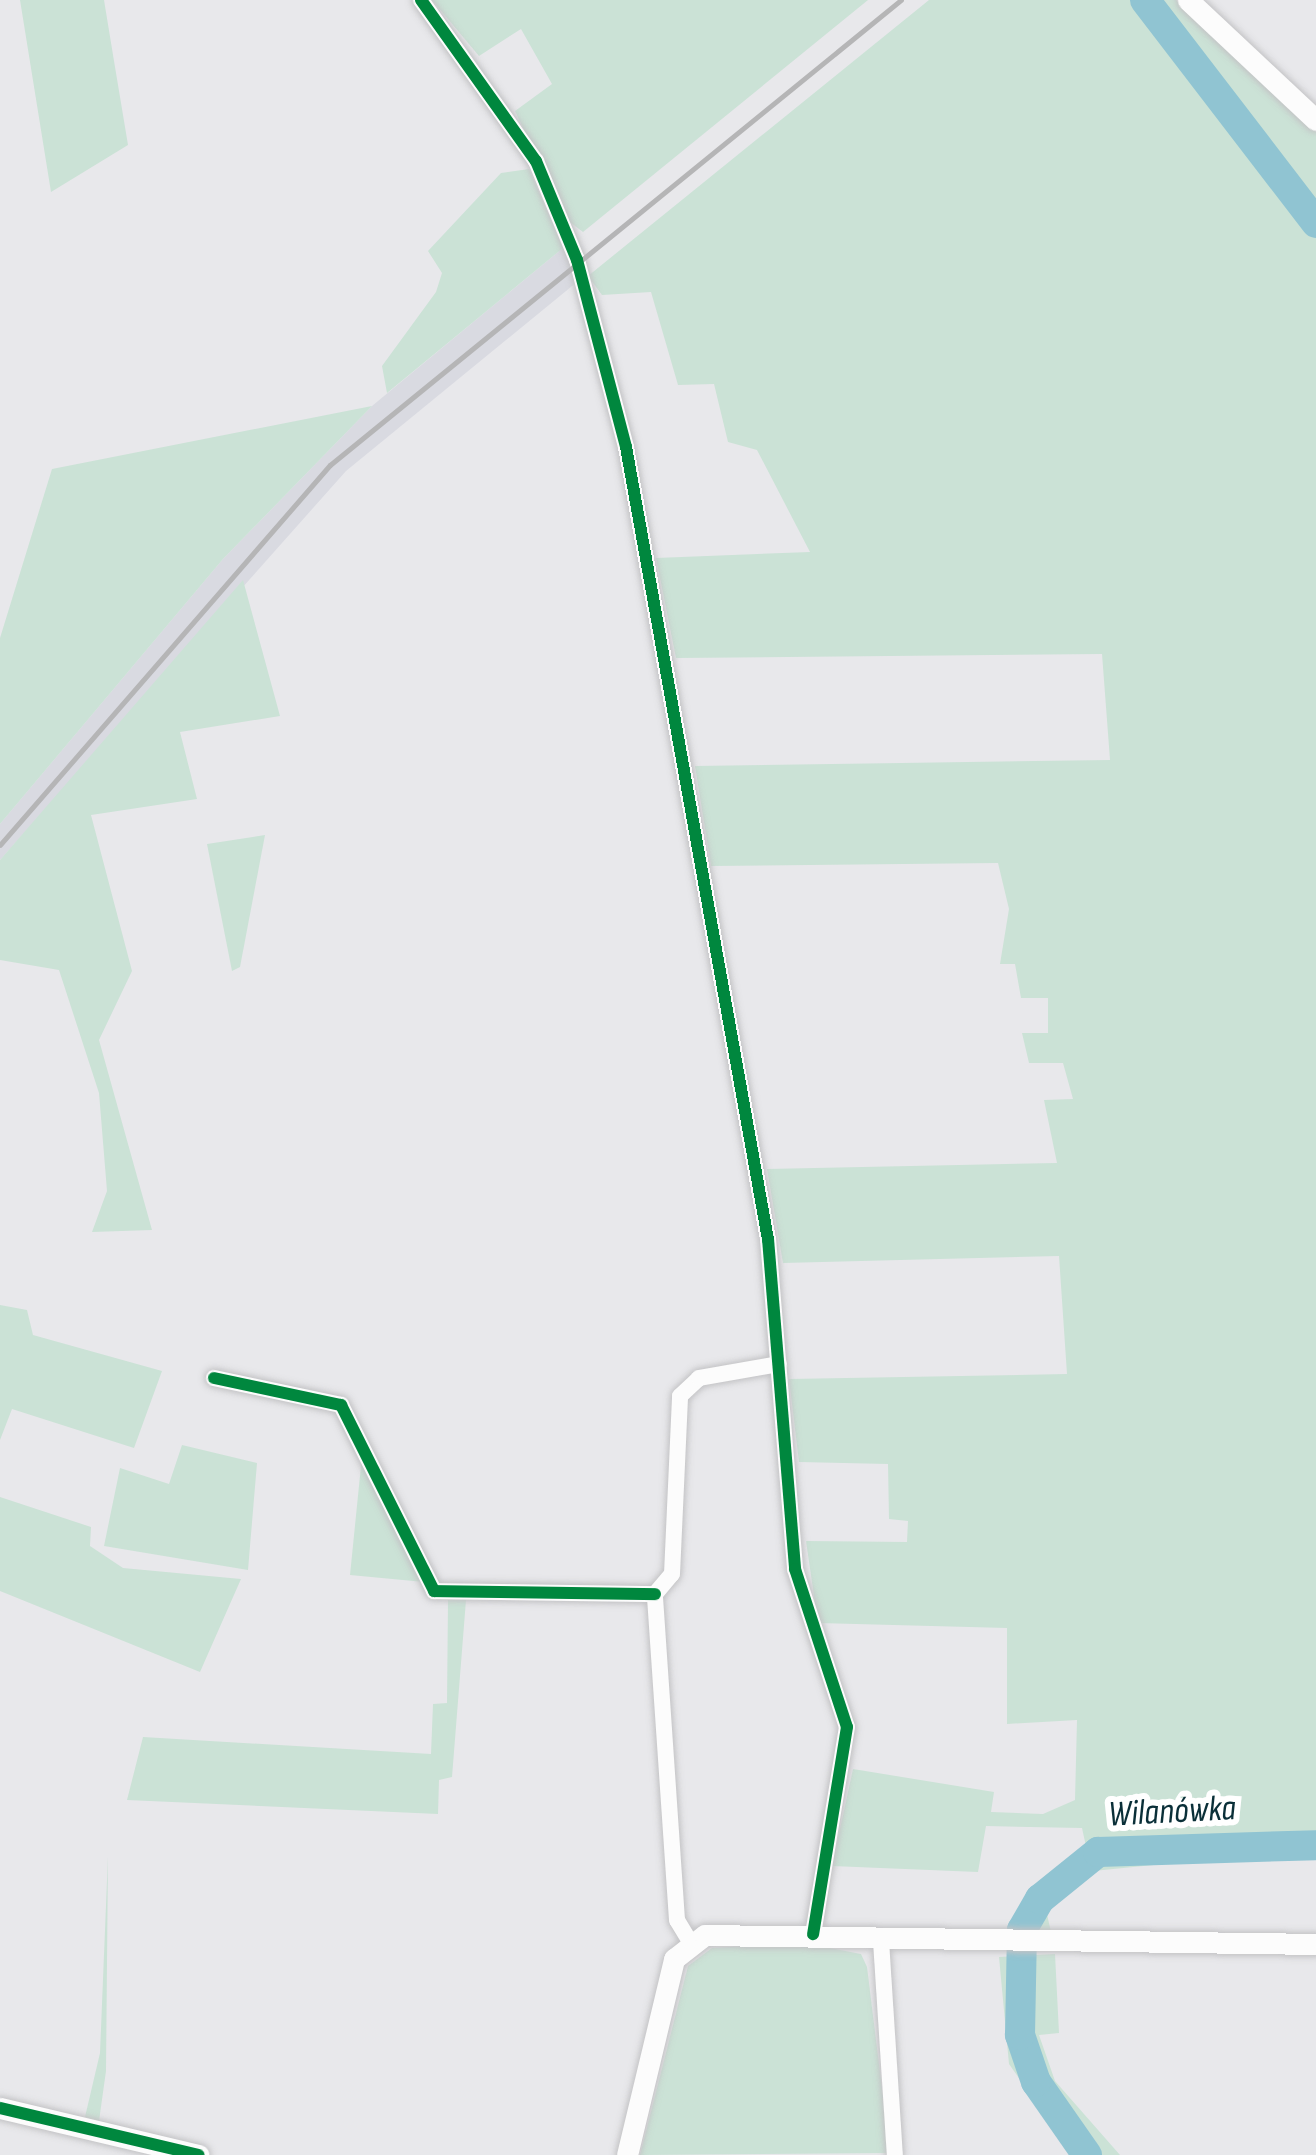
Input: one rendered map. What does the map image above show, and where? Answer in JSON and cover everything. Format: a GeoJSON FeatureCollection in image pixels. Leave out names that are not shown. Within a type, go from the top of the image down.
{"type":"FeatureCollection","features":[{"type":"Feature","properties":{"kind":"street"},"geometry":{"type":"LineString","coordinates":[[421,0],[536,161],[605,352],[757,1165],[795,1569],[848,1744],[813,1934]]}},
{"type":"Feature","properties":{"kind":"street"},"geometry":{"type":"LineString","coordinates":[[1188,0],[1316,120]]}},
{"type":"Feature","properties":{"kind":"street"},"geometry":{"type":"LineString","coordinates":[[689,1940],[677,1920],[655,1594],[672,1574],[682,1391],[779,1364]]}},
{"type":"Feature","properties":{"kind":"street"},"geometry":{"type":"LineString","coordinates":[[214,1378],[341,1405],[434,1591],[655,1594]]}},
{"type":"Feature","properties":{"kind":"street"},"geometry":{"type":"LineString","coordinates":[[627,2155],[674,1959],[689,1940],[813,1934],[1010,1944],[1316,1943]]}},
{"type":"Feature","properties":{"kind":"street"},"geometry":{"type":"LineString","coordinates":[[881,1941],[895,2155]]}},
{"type":"Feature","properties":{"kind":"street"},"geometry":{"type":"LineString","coordinates":[[0,2108],[199,2155]]}},
{"type":"Feature","properties":{"kind":"shaded area"},"geometry":{"type":"Polygon","coordinates":[[[563,248],[577,282],[346,471],[0,860],[0,824],[223,559],[372,406],[563,248]]]}},
{"type":"Feature","properties":{"kind":"green space"},"geometry":{"type":"Polygon","coordinates":[[[20,0],[104,0],[128,145],[51,192],[20,0]]]}},
{"type":"Feature","properties":{"kind":"green space"},"geometry":{"type":"Polygon","coordinates":[[[432,0],[868,0],[583,232],[566,219],[515,111],[552,84],[521,29],[479,56],[432,0]]]}},
{"type":"Feature","properties":{"kind":"green space"},"geometry":{"type":"Polygon","coordinates":[[[929,0],[1176,0],[1316,132],[1316,1849],[1083,1872],[1046,1910],[1051,1932],[1008,1933],[1031,1893],[1087,1851],[1082,1828],[986,1826],[978,1872],[832,1866],[853,1769],[994,1792],[991,1812],[1043,1814],[1075,1800],[1077,1720],[1007,1724],[1007,1628],[818,1623],[806,1541],[907,1542],[908,1521],[889,1519],[888,1464],[799,1462],[789,1379],[1067,1374],[1059,1256],[783,1263],[767,1169],[1057,1163],[1044,1100],[1073,1099],[1063,1063],[1029,1063],[1022,1033],[1048,1033],[1048,998],[1021,998],[1015,964],[1000,964],[1009,909],[998,863],[711,866],[695,766],[1110,760],[1102,654],[676,658],[656,558],[810,552],[757,450],[728,442],[714,384],[678,385],[651,292],[602,295],[588,276],[929,0]]]}},
{"type":"Feature","properties":{"kind":"green space"},"geometry":{"type":"Polygon","coordinates":[[[529,169],[563,248],[387,393],[382,366],[436,292],[442,273],[428,251],[501,173],[529,169]]]}},
{"type":"Feature","properties":{"kind":"green space"},"geometry":{"type":"Polygon","coordinates":[[[372,406],[223,559],[0,824],[0,638],[52,469],[372,406]]]}},
{"type":"Feature","properties":{"kind":"green space"},"geometry":{"type":"Polygon","coordinates":[[[243,580],[280,716],[180,732],[197,799],[91,815],[132,971],[99,1040],[152,1230],[92,1232],[107,1191],[99,1093],[59,970],[0,960],[0,860],[243,580]]]}},
{"type":"Feature","properties":{"kind":"green space"},"geometry":{"type":"Polygon","coordinates":[[[265,835],[240,967],[232,971],[207,844],[265,835]]]}},
{"type":"Feature","properties":{"kind":"green space"},"geometry":{"type":"Polygon","coordinates":[[[0,1305],[27,1310],[33,1335],[162,1371],[134,1448],[12,1409],[0,1440],[0,1305]]]}},
{"type":"Feature","properties":{"kind":"green space"},"geometry":{"type":"Polygon","coordinates":[[[182,1445],[257,1463],[248,1570],[104,1546],[120,1468],[169,1484],[182,1445]]]}},
{"type":"Feature","properties":{"kind":"green space"},"geometry":{"type":"Polygon","coordinates":[[[362,1456],[424,1582],[350,1575],[362,1456]]]}},
{"type":"Feature","properties":{"kind":"green space"},"geometry":{"type":"Polygon","coordinates":[[[0,1497],[91,1527],[90,1546],[123,1568],[241,1579],[200,1672],[0,1591],[0,1497]]]}},
{"type":"Feature","properties":{"kind":"green space"},"geometry":{"type":"Polygon","coordinates":[[[448,1600],[466,1600],[452,1777],[439,1780],[438,1814],[127,1800],[143,1737],[431,1754],[433,1704],[447,1703],[448,1600]]]}},
{"type":"Feature","properties":{"kind":"green space"},"geometry":{"type":"Polygon","coordinates":[[[108,1856],[106,2071],[99,2121],[85,2117],[100,2053],[108,1856]]]}},
{"type":"Feature","properties":{"kind":"green space"},"geometry":{"type":"Polygon","coordinates":[[[804,1943],[861,1954],[867,1967],[890,2153],[640,2155],[688,1966],[712,1948],[804,1943]]]}},
{"type":"Feature","properties":{"kind":"green space"},"geometry":{"type":"Polygon","coordinates":[[[1055,1954],[1059,2033],[1039,2035],[1055,2081],[1120,2155],[1073,2155],[1009,2064],[999,1957],[1055,1954]]]}},
{"type":"Feature","properties":{"kind":"waterway","name":"Wilanówka"},"geometry":{"type":"LineString","coordinates":[[1145,0],[1316,223]]}},
{"type":"Feature","properties":{"kind":"waterway","name":"Wilanówka"},"geometry":{"type":"LineString","coordinates":[[1087,2155],[1036,2082],[1020,2035],[1022,1930],[1040,1899],[1098,1852],[1316,1845]]}},
{"type":"Feature","properties":{"kind":"railway"},"geometry":{"type":"LineString","coordinates":[[0,845],[330,465],[901,0]]}},
{"type":"Feature","properties":{"kind":"cycle path"},"geometry":{"type":"LineString","coordinates":[[421,0],[536,161],[577,260],[626,447],[768,1239],[795,1569],[847,1727],[813,1934]]}},
{"type":"Feature","properties":{"kind":"cycle path"},"geometry":{"type":"LineString","coordinates":[[214,1378],[341,1405],[434,1591],[655,1594]]}},
{"type":"Feature","properties":{"kind":"cycle path"},"geometry":{"type":"LineString","coordinates":[[0,2108],[199,2155]]}}]}
